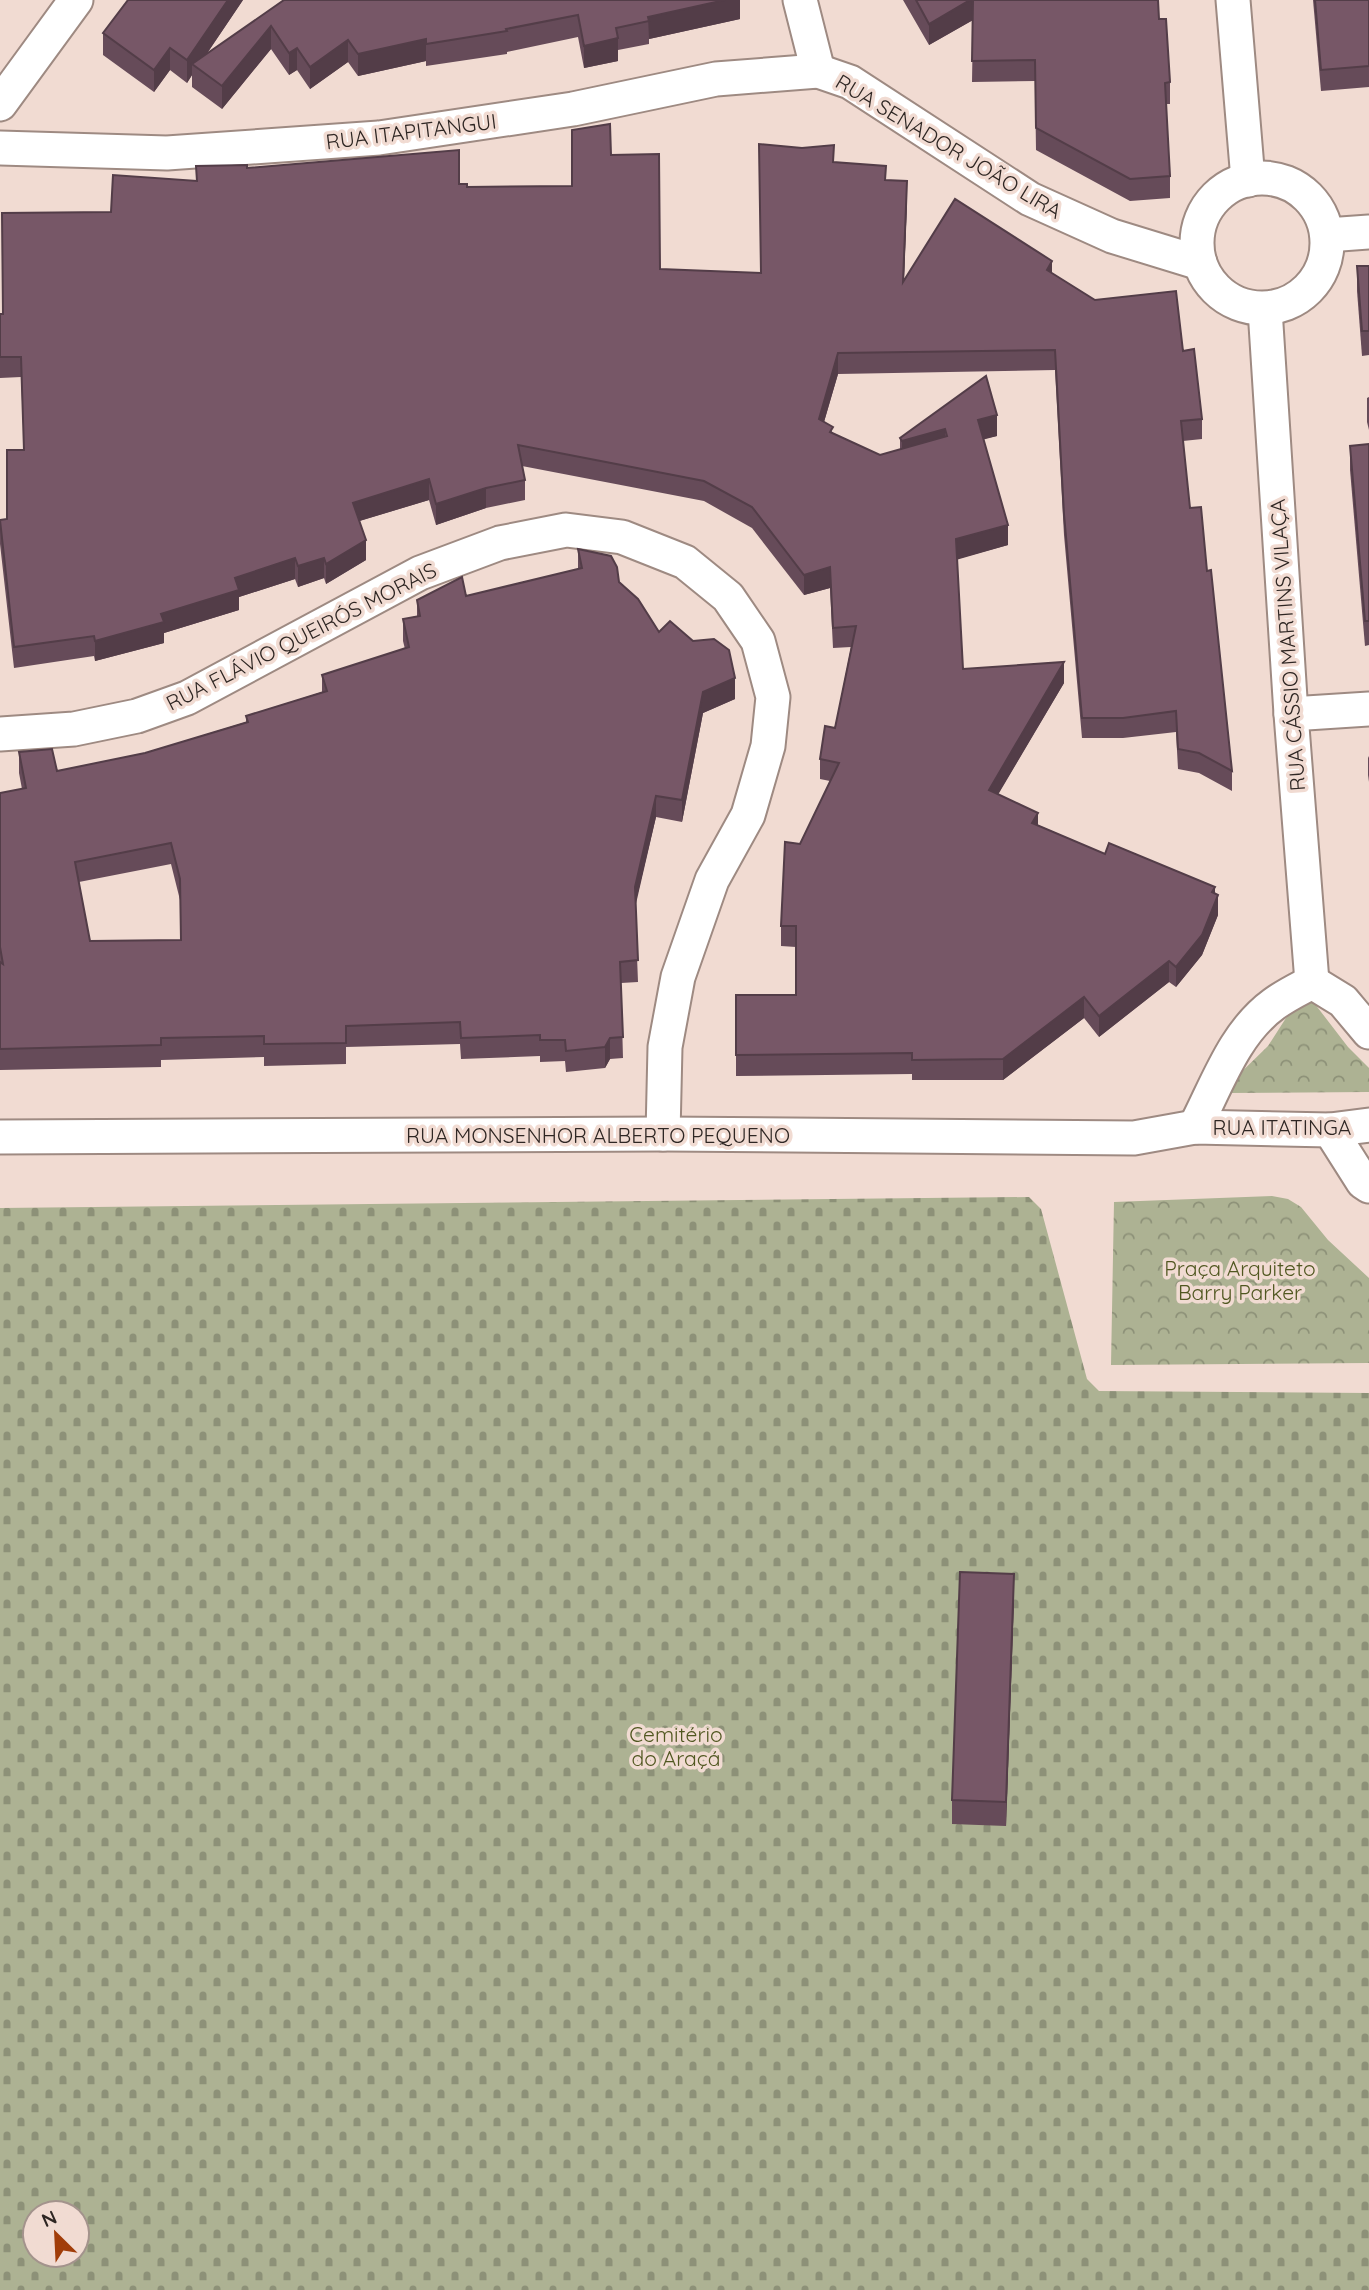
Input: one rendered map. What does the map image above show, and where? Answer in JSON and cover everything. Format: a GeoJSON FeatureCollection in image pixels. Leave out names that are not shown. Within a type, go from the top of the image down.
{"type":"FeatureCollection","features":[{"type":"Feature","properties":{"kind":"street"},"geometry":{"type":"LineString","coordinates":[[0,104],[76,0]]}},
{"type":"Feature","properties":{"kind":"street"},"geometry":{"type":"LineString","coordinates":[[800,0],[818,71]]}},
{"type":"Feature","properties":{"kind":"street"},"geometry":{"type":"LineString","coordinates":[[1233,0],[1248,180]]}},
{"type":"Feature","properties":{"kind":"street","name":"RUA ITAPITANGUI"},"geometry":{"type":"LineString","coordinates":[[0,148],[167,153],[379,138],[573,109],[716,79],[818,71]]}},
{"type":"Feature","properties":{"kind":"street","name":"RUA SENADOR JOÃO LIRA"},"geometry":{"type":"LineString","coordinates":[[818,71],[850,82],[1030,199],[1112,236],[1199,263]]}},
{"type":"Feature","properties":{"kind":"street"},"geometry":{"type":"LineString","coordinates":[[1275,179],[1292,185],[1307,196],[1319,211],[1327,235],[1323,266],[1314,283],[1301,296],[1283,305],[1265,309],[1237,304],[1213,288],[1199,263],[1196,241],[1201,218],[1214,199],[1233,185],[1248,180],[1275,179]]}},
{"type":"Feature","properties":{"kind":"street"},"geometry":{"type":"LineString","coordinates":[[1327,235],[1369,232]]}},
{"type":"Feature","properties":{"kind":"street","name":"RUA CÁSSIO MARTINS VILAÇA"},"geometry":{"type":"LineString","coordinates":[[1265,309],[1291,714],[1312,982]]}},
{"type":"Feature","properties":{"kind":"street","name":"RUA FLÁVIO QUEIRÓS MORAIS"},"geometry":{"type":"LineString","coordinates":[[0,734],[74,729],[137,716],[187,698],[420,573],[500,543],[566,530],[622,537],[685,562],[728,597],[758,641],[773,697],[768,746],[748,815],[712,880],[678,977],[665,1047],[663,1134]]}},
{"type":"Feature","properties":{"kind":"street"},"geometry":{"type":"LineString","coordinates":[[1291,714],[1369,709]]}},
{"type":"Feature","properties":{"kind":"street"},"geometry":{"type":"LineString","coordinates":[[1195,1128],[1220,1073],[1258,1018],[1273,1004],[1312,982],[1343,1001],[1369,1032]]}},
{"type":"Feature","properties":{"kind":"street","name":"RUA ITATINGA"},"geometry":{"type":"LineString","coordinates":[[1195,1128],[1330,1130],[1369,1125]]}},
{"type":"Feature","properties":{"kind":"street","name":"RUA MONSENHOR ALBERTO PEQUENO"},"geometry":{"type":"LineString","coordinates":[[0,1137],[663,1134],[1134,1138],[1195,1128]]}},
{"type":"Feature","properties":{"kind":"street"},"geometry":{"type":"LineString","coordinates":[[1330,1130],[1363,1182],[1369,1186]]}},
{"type":"Feature","properties":{"kind":"green space"},"geometry":{"type":"Polygon","coordinates":[[[1302,993],[1308,995],[1348,1047],[1369,1068],[1369,1092],[1228,1093],[1226,1087],[1268,1046],[1302,993]]]}},
{"type":"Feature","properties":{"kind":"green space","name":"Praça Arquiteto Barry Parker"},"geometry":{"type":"Polygon","coordinates":[[[1272,1196],[1288,1199],[1301,1207],[1328,1240],[1369,1278],[1369,1363],[1111,1365],[1114,1202],[1272,1196]]]}},
{"type":"Feature","properties":{"kind":"green space","name":"Cemitério do Araçá"},"geometry":{"type":"Polygon","coordinates":[[[1029,1197],[1041,1209],[1087,1379],[1099,1391],[1369,1393],[1369,2290],[0,2290],[0,1208],[1029,1197]]]}},
{"type":"Feature","properties":{"kind":"building"},"geometry":{"type":"Polygon","coordinates":[[[128,0],[228,0],[187,60],[170,48],[154,70],[103,33],[128,0]]]}},
{"type":"Feature","properties":{"kind":"building"},"geometry":{"type":"Polygon","coordinates":[[[284,0],[725,0],[648,17],[649,21],[616,28],[618,38],[584,46],[578,15],[506,29],[507,31],[426,44],[426,39],[358,54],[348,40],[310,67],[297,48],[289,53],[271,26],[222,86],[192,64],[284,0]]]}},
{"type":"Feature","properties":{"kind":"building"},"geometry":{"type":"Polygon","coordinates":[[[916,0],[970,0],[929,24],[916,0]]]}},
{"type":"Feature","properties":{"kind":"building"},"geometry":{"type":"Polygon","coordinates":[[[973,0],[1158,0],[1159,19],[1166,19],[1170,82],[1165,83],[1170,176],[1130,179],[1036,128],[1035,60],[972,61],[973,0]]]}},
{"type":"Feature","properties":{"kind":"building"},"geometry":{"type":"Polygon","coordinates":[[[1315,0],[1369,0],[1369,66],[1321,70],[1315,0]]]}},
{"type":"Feature","properties":{"kind":"building"},"geometry":{"type":"Polygon","coordinates":[[[610,124],[611,155],[659,154],[660,269],[761,273],[759,144],[802,148],[834,145],[833,162],[886,166],[885,180],[907,181],[903,282],[955,199],[1052,261],[1047,270],[1095,300],[1176,291],[1183,351],[1194,349],[1202,419],[1181,421],[1190,508],[1201,507],[1207,571],[1211,570],[1232,771],[1199,753],[1178,749],[1176,711],[1123,718],[1082,718],[1064,514],[1055,350],[838,353],[819,419],[833,427],[830,432],[880,455],[947,436],[945,429],[902,441],[900,438],[986,376],[997,415],[978,420],[1008,525],[956,539],[963,669],[1064,662],[989,790],[1038,813],[1032,823],[1105,854],[1109,843],[1215,887],[1212,892],[1218,895],[1202,935],[1176,967],[1169,961],[1099,1016],[1084,997],[1003,1059],[912,1060],[912,1053],[736,1055],[736,995],[796,995],[796,926],[781,926],[785,842],[800,844],[839,763],[820,759],[825,726],[835,728],[856,626],[833,628],[830,567],[804,575],[752,507],[704,481],[518,445],[525,480],[486,488],[436,504],[429,479],[353,503],[366,540],[326,564],[324,558],[298,566],[295,558],[235,578],[239,590],[161,614],[164,622],[95,641],[94,636],[14,647],[0,520],[7,519],[7,450],[24,450],[21,357],[0,357],[0,314],[3,314],[2,213],[111,212],[113,175],[197,181],[196,166],[247,165],[247,168],[459,150],[459,184],[467,184],[467,187],[572,186],[572,130],[610,124]]]}},
{"type":"Feature","properties":{"kind":"building"},"geometry":{"type":"Polygon","coordinates":[[[1357,266],[1369,266],[1369,331],[1362,331],[1357,266]]]}},
{"type":"Feature","properties":{"kind":"building"},"geometry":{"type":"Polygon","coordinates":[[[1369,444],[1369,621],[1365,621],[1350,446],[1369,444]]]}},
{"type":"Feature","properties":{"kind":"building"},"geometry":{"type":"Polygon","coordinates":[[[578,549],[611,556],[617,567],[619,582],[638,599],[659,632],[670,621],[693,641],[714,639],[729,650],[735,678],[703,692],[682,800],[656,796],[635,887],[638,960],[620,962],[623,1037],[610,1038],[605,1047],[566,1051],[565,1040],[540,1040],[540,1035],[461,1038],[460,1022],[346,1026],[346,1043],[264,1044],[264,1036],[161,1038],[161,1045],[0,1049],[0,962],[3,964],[0,947],[0,793],[26,788],[19,752],[52,749],[57,771],[145,753],[248,722],[246,716],[327,691],[322,675],[409,647],[403,619],[420,616],[417,600],[462,577],[466,596],[582,568],[578,549]],[[171,843],[75,862],[90,941],[181,940],[180,879],[171,843]]]}},
{"type":"Feature","properties":{"kind":"building"},"geometry":{"type":"Polygon","coordinates":[[[960,1572],[1014,1574],[1006,1802],[952,1800],[960,1572]]]}}]}
